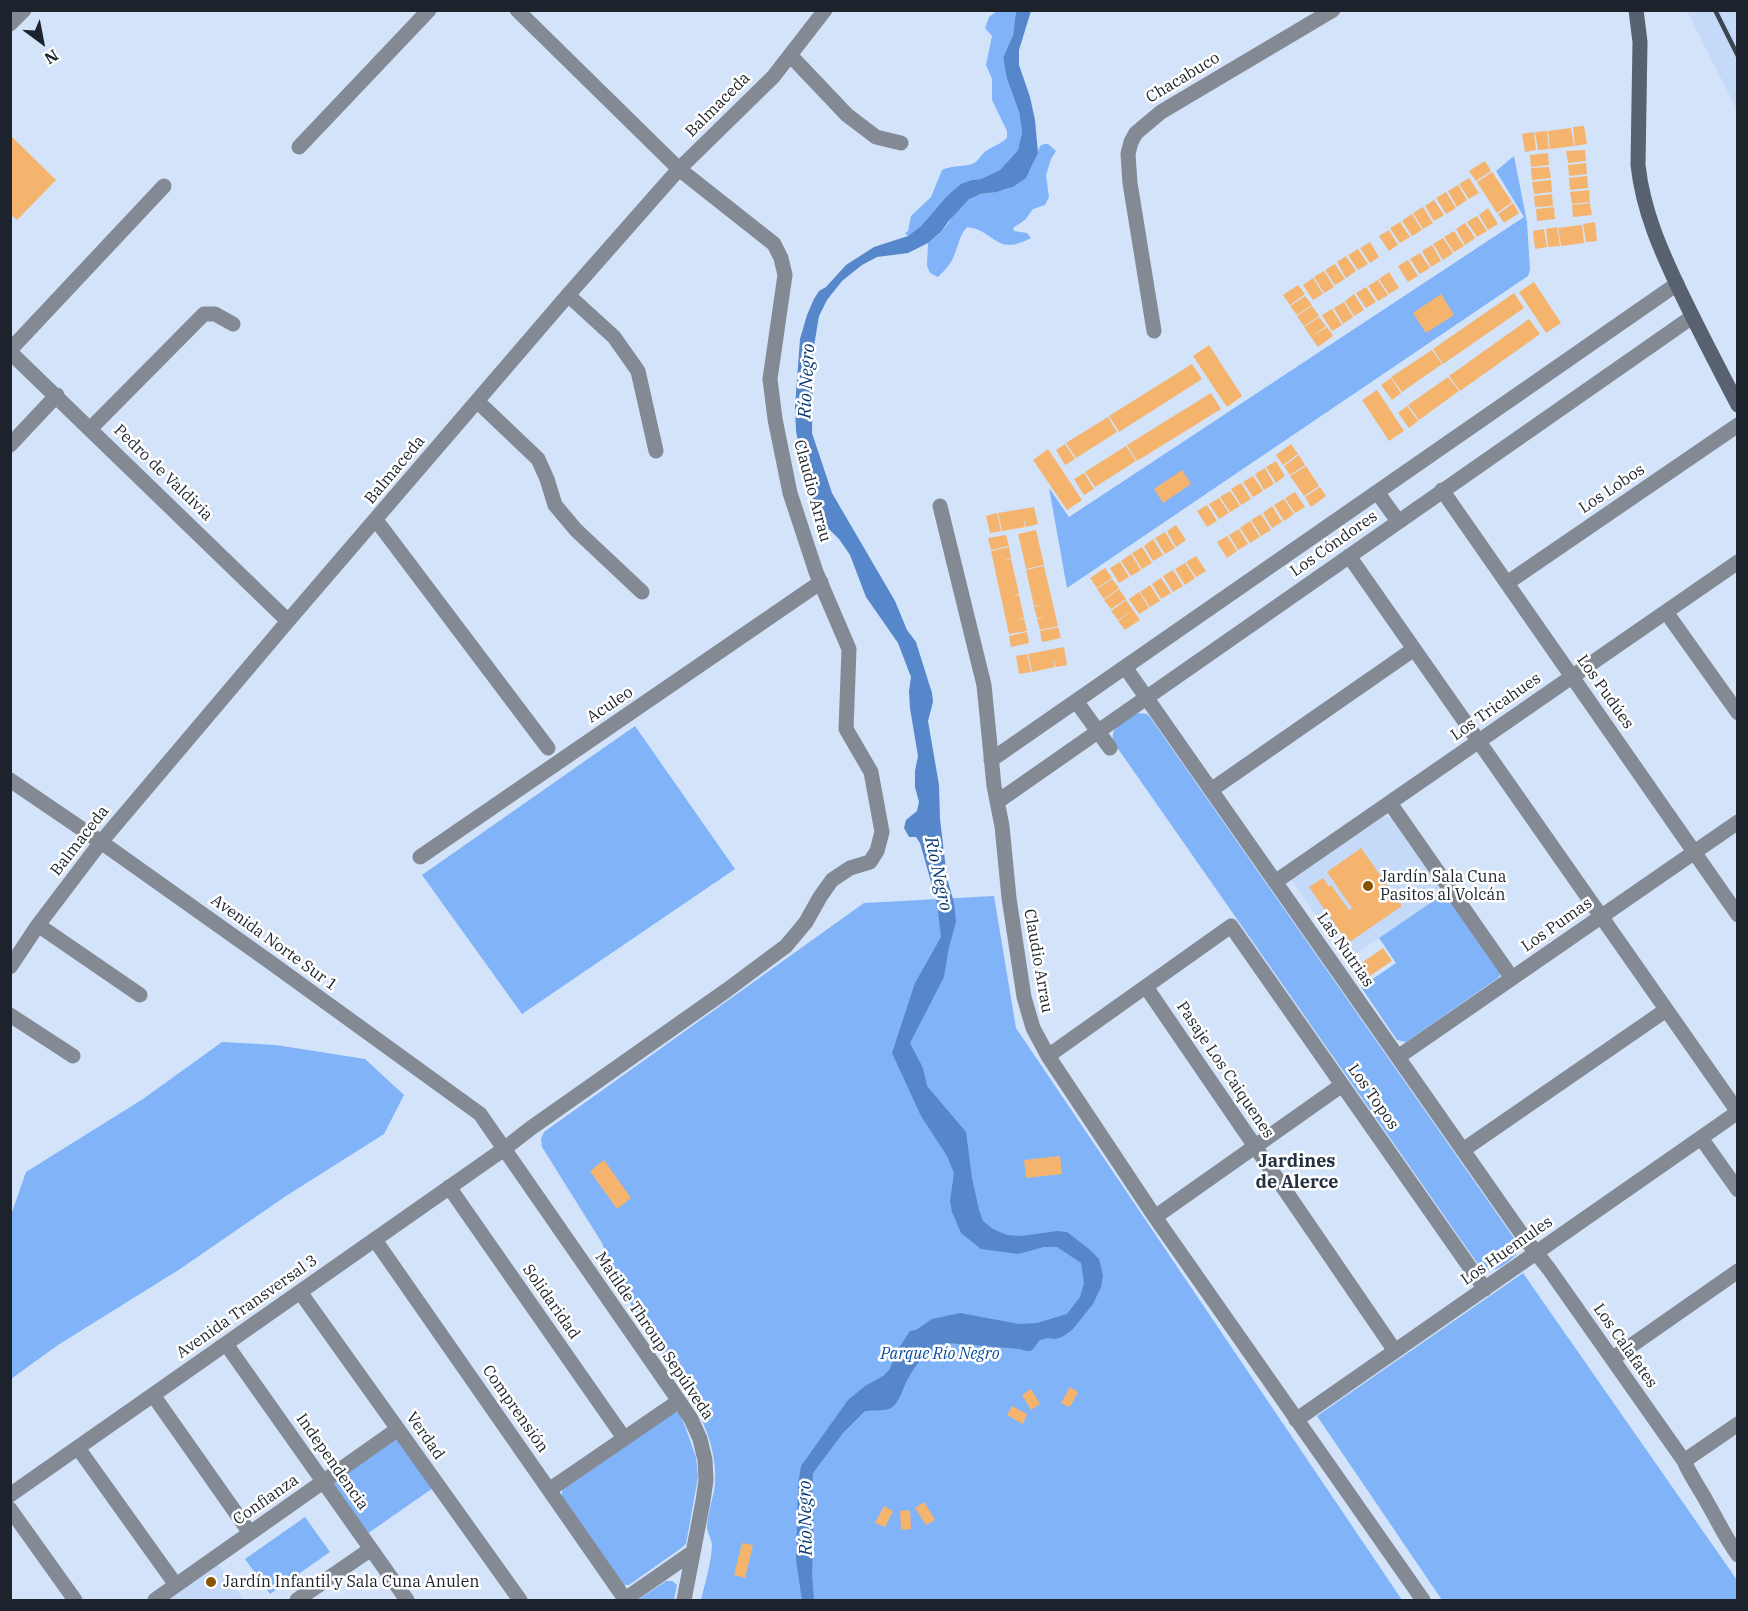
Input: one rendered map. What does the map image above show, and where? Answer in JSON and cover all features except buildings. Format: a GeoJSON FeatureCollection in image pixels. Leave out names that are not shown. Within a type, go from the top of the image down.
{"type":"FeatureCollection","features":[{"type":"Feature","properties":{"kind":"main road"},"geometry":{"type":"LineString","coordinates":[[1636,10],[1640,42],[1638,148],[1640,183],[1656,239],[1692,317],[1737,405]]}},
{"type":"Feature","properties":{"kind":"street"},"geometry":{"type":"LineString","coordinates":[[10,24],[24,10]]}},
{"type":"Feature","properties":{"kind":"street"},"geometry":{"type":"LineString","coordinates":[[299,147],[429,10]]}},
{"type":"Feature","properties":{"kind":"street","name":"Claudio Arrau"},"geometry":{"type":"LineString","coordinates":[[517,10],[679,169],[774,244],[781,258],[784,275],[770,379],[774,409],[790,493],[821,582],[849,649],[846,729],[871,772],[882,832]]}},
{"type":"Feature","properties":{"kind":"street","name":"Balmaceda"},"geometry":{"type":"LineString","coordinates":[[10,967],[38,925],[101,842],[288,621],[568,295],[679,169],[772,77],[825,10]]}},
{"type":"Feature","properties":{"kind":"street","name":"Chacabuco"},"geometry":{"type":"LineString","coordinates":[[1154,332],[1130,183],[1128,154],[1136,133],[1161,112],[1333,10]]}},
{"type":"Feature","properties":{"kind":"street"},"geometry":{"type":"LineString","coordinates":[[790,55],[847,115],[876,137],[901,143]]}},
{"type":"Feature","properties":{"kind":"street"},"geometry":{"type":"LineString","coordinates":[[10,351],[164,186]]}},
{"type":"Feature","properties":{"kind":"street","name":"Los Cóndores"},"geometry":{"type":"LineString","coordinates":[[992,760],[1677,284]]}},
{"type":"Feature","properties":{"kind":"street"},"geometry":{"type":"LineString","coordinates":[[568,295],[614,337],[638,371],[656,451]]}},
{"type":"Feature","properties":{"kind":"street"},"geometry":{"type":"LineString","coordinates":[[91,428],[204,314],[214,314],[233,324]]}},
{"type":"Feature","properties":{"kind":"street","name":"Los Cóndores"},"geometry":{"type":"LineString","coordinates":[[997,802],[1692,317]]}},
{"type":"Feature","properties":{"kind":"street","name":"Pedro de Valdivia"},"geometry":{"type":"LineString","coordinates":[[10,351],[288,621]]}},
{"type":"Feature","properties":{"kind":"street"},"geometry":{"type":"LineString","coordinates":[[10,445],[57,395]]}},
{"type":"Feature","properties":{"kind":"street"},"geometry":{"type":"LineString","coordinates":[[477,400],[537,459],[547,479],[555,505],[576,530],[642,592]]}},
{"type":"Feature","properties":{"kind":"street","name":"Los Lobos"},"geometry":{"type":"LineString","coordinates":[[1507,583],[1737,425]]}},
{"type":"Feature","properties":{"kind":"street","name":"Los Pudúes"},"geometry":{"type":"LineString","coordinates":[[1442,490],[1737,915]]}},
{"type":"Feature","properties":{"kind":"street"},"geometry":{"type":"LineString","coordinates":[[1377,492],[1398,521]]}},
{"type":"Feature","properties":{"kind":"street","name":"Claudio Arrau"},"geometry":{"type":"LineString","coordinates":[[940,506],[984,685],[1009,898],[1024,997],[1033,1028],[1048,1056],[1155,1217],[1423,1600]]}},
{"type":"Feature","properties":{"kind":"street"},"geometry":{"type":"LineString","coordinates":[[376,520],[548,748]]}},
{"type":"Feature","properties":{"kind":"street"},"geometry":{"type":"LineString","coordinates":[[1349,555],[1737,1112]]}},
{"type":"Feature","properties":{"kind":"street","name":"Los Tricahues"},"geometry":{"type":"LineString","coordinates":[[1275,882],[1737,562]]}},
{"type":"Feature","properties":{"kind":"street","name":"Aculeo"},"geometry":{"type":"LineString","coordinates":[[420,857],[821,582]]}},
{"type":"Feature","properties":{"kind":"street"},"geometry":{"type":"LineString","coordinates":[[1666,612],[1737,713]]}},
{"type":"Feature","properties":{"kind":"street"},"geometry":{"type":"LineString","coordinates":[[1211,790],[1414,649]]}},
{"type":"Feature","properties":{"kind":"street","name":"Las Nutrias"},"geometry":{"type":"LineString","coordinates":[[1125,667],[1536,1253]]}},
{"type":"Feature","properties":{"kind":"street"},"geometry":{"type":"LineString","coordinates":[[1076,701],[1110,748]]}},
{"type":"Feature","properties":{"kind":"street","name":"Avenida Norte Sur 1"},"geometry":{"type":"LineString","coordinates":[[10,780],[270,962],[480,1114],[504,1149]]}},
{"type":"Feature","properties":{"kind":"street"},"geometry":{"type":"LineString","coordinates":[[1390,803],[1512,978]]}},
{"type":"Feature","properties":{"kind":"street","name":"Los Pumas"},"geometry":{"type":"LineString","coordinates":[[1398,1057],[1737,822]]}},
{"type":"Feature","properties":{"kind":"street","name":"Avenida Transversal 3"},"geometry":{"type":"LineString","coordinates":[[10,1495],[504,1149],[786,946],[806,922],[832,880],[850,868],[870,862],[877,851],[882,832]]}},
{"type":"Feature","properties":{"kind":"street"},"geometry":{"type":"LineString","coordinates":[[38,925],[140,995]]}},
{"type":"Feature","properties":{"kind":"street","name":"Los Topos"},"geometry":{"type":"LineString","coordinates":[[1146,987],[1231,927],[1485,1289]]}},
{"type":"Feature","properties":{"kind":"street"},"geometry":{"type":"LineString","coordinates":[[1048,1056],[1146,987]]}},
{"type":"Feature","properties":{"kind":"street","name":"Pasaje Los Caiquenes"},"geometry":{"type":"LineString","coordinates":[[1146,987],[1395,1352]]}},
{"type":"Feature","properties":{"kind":"street"},"geometry":{"type":"LineString","coordinates":[[1463,1150],[1666,1010]]}},
{"type":"Feature","properties":{"kind":"street"},"geometry":{"type":"LineString","coordinates":[[10,1015],[73,1056]]}},
{"type":"Feature","properties":{"kind":"street"},"geometry":{"type":"LineString","coordinates":[[1155,1217],[1342,1085]]}},
{"type":"Feature","properties":{"kind":"street","name":"Los Huemules"},"geometry":{"type":"LineString","coordinates":[[1296,1420],[1737,1112]]}},
{"type":"Feature","properties":{"kind":"street"},"geometry":{"type":"LineString","coordinates":[[1701,1138],[1737,1190]]}},
{"type":"Feature","properties":{"kind":"street","name":"Matilde Throup Sepúlveda"},"geometry":{"type":"LineString","coordinates":[[504,1149],[679,1401],[696,1429],[705,1460],[705,1490],[684,1600]]}},
{"type":"Feature","properties":{"kind":"street","name":"Solidaridad"},"geometry":{"type":"LineString","coordinates":[[449,1187],[624,1438]]}},
{"type":"Feature","properties":{"kind":"street","name":"Comprensión"},"geometry":{"type":"LineString","coordinates":[[375,1240],[625,1600]]}},
{"type":"Feature","properties":{"kind":"street","name":"Los Calafates"},"geometry":{"type":"LineString","coordinates":[[1536,1253],[1684,1461],[1692,1479],[1737,1555]]}},
{"type":"Feature","properties":{"kind":"street"},"geometry":{"type":"LineString","coordinates":[[1612,1359],[1737,1271]]}},
{"type":"Feature","properties":{"kind":"street","name":"Verdad"},"geometry":{"type":"LineString","coordinates":[[300,1292],[520,1600]]}},
{"type":"Feature","properties":{"kind":"street","name":"Independencia"},"geometry":{"type":"LineString","coordinates":[[226,1344],[407,1600]]}},
{"type":"Feature","properties":{"kind":"street"},"geometry":{"type":"LineString","coordinates":[[153,1395],[250,1533]]}},
{"type":"Feature","properties":{"kind":"street"},"geometry":{"type":"LineString","coordinates":[[549,1490],[679,1401]]}},
{"type":"Feature","properties":{"kind":"street"},"geometry":{"type":"LineString","coordinates":[[1684,1461],[1737,1424]]}},
{"type":"Feature","properties":{"kind":"street","name":"Confianza"},"geometry":{"type":"LineString","coordinates":[[154,1600],[398,1429]]}},
{"type":"Feature","properties":{"kind":"street"},"geometry":{"type":"LineString","coordinates":[[78,1448],[176,1586]]}},
{"type":"Feature","properties":{"kind":"street"},"geometry":{"type":"LineString","coordinates":[[10,1509],[75,1600]]}},
{"type":"Feature","properties":{"kind":"street"},"geometry":{"type":"LineString","coordinates":[[297,1600],[371,1549]]}},
{"type":"Feature","properties":{"kind":"street"},"geometry":{"type":"LineString","coordinates":[[625,1600],[693,1552]]}},
{"type":"Feature","properties":{"kind":"shaded area"},"geometry":{"type":"Polygon","coordinates":[[[1687,11],[1737,11],[1737,110],[1687,11]]]}},
{"type":"Feature","properties":{"kind":"shaded area","name":"Jardín Sala Cuna Pasitos al Volcán"},"geometry":{"type":"Polygon","coordinates":[[[1384,816],[1395,819],[1445,893],[1348,959],[1291,880],[1384,816]]]}},
{"type":"Feature","properties":{"kind":"shaded area","name":"Jardín Infantil y Sala Cuna Anulen"},"geometry":{"type":"Polygon","coordinates":[[[217,1563],[244,1600],[166,1600],[217,1563]]]}},
{"type":"Feature","properties":{"kind":"green space"},"geometry":{"type":"Polygon","coordinates":[[[997,11],[1016,11],[1013,35],[1003,58],[1007,79],[1019,112],[1022,132],[1018,150],[1000,170],[981,179],[972,180],[946,197],[921,226],[908,236],[905,233],[908,231],[911,216],[931,197],[942,170],[974,163],[982,154],[1007,138],[1007,131],[992,100],[992,79],[986,65],[992,36],[985,28],[989,17],[997,11]]]}},
{"type":"Feature","properties":{"kind":"green space"},"geometry":{"type":"Polygon","coordinates":[[[1048,144],[1056,151],[1046,175],[1049,197],[1045,205],[1033,209],[1025,220],[1013,228],[1014,231],[1027,233],[1031,238],[1010,245],[1003,244],[977,229],[967,227],[948,266],[938,277],[930,273],[927,266],[928,243],[940,233],[968,199],[1005,190],[1020,182],[1030,171],[1040,146],[1048,144]]]}},
{"type":"Feature","properties":{"kind":"green space"},"geometry":{"type":"Polygon","coordinates":[[[1514,156],[1527,222],[1530,270],[1528,276],[1067,588],[1049,488],[1069,517],[1524,217],[1496,171],[1514,156]]]}},
{"type":"Feature","properties":{"kind":"green space"},"geometry":{"type":"Polygon","coordinates":[[[1139,713],[1150,717],[1516,1241],[1516,1255],[1503,1265],[1490,1270],[1480,1267],[1114,743],[1113,732],[1119,724],[1139,713]]]}},
{"type":"Feature","properties":{"kind":"green space"},"geometry":{"type":"Polygon","coordinates":[[[635,726],[735,869],[522,1014],[422,875],[635,726]]]}},
{"type":"Feature","properties":{"kind":"green space"},"geometry":{"type":"Polygon","coordinates":[[[1445,893],[1501,974],[1406,1042],[1397,1040],[1361,987],[1396,963],[1379,938],[1445,893]]]}},
{"type":"Feature","properties":{"kind":"green space","name":"Parque Río Negro"},"geometry":{"type":"Polygon","coordinates":[[[994,896],[1016,1028],[1402,1600],[701,1600],[711,1553],[712,1544],[707,1528],[715,1483],[715,1465],[707,1432],[682,1386],[662,1358],[663,1350],[619,1288],[602,1243],[542,1147],[541,1139],[544,1132],[864,903],[994,896]]]}},
{"type":"Feature","properties":{"kind":"green space"},"geometry":{"type":"Polygon","coordinates":[[[222,1042],[276,1045],[365,1059],[404,1095],[384,1134],[286,1196],[180,1269],[58,1345],[11,1379],[11,1215],[26,1172],[143,1099],[222,1042]]]}},
{"type":"Feature","properties":{"kind":"green space"},"geometry":{"type":"Polygon","coordinates":[[[1523,1273],[1737,1580],[1737,1600],[1442,1600],[1317,1416],[1523,1273]]]}},
{"type":"Feature","properties":{"kind":"green space"},"geometry":{"type":"Polygon","coordinates":[[[674,1412],[679,1413],[685,1426],[696,1457],[698,1477],[686,1544],[629,1585],[624,1585],[561,1499],[563,1486],[674,1412]]]}},
{"type":"Feature","properties":{"kind":"green space"},"geometry":{"type":"Polygon","coordinates":[[[395,1439],[433,1488],[367,1534],[334,1488],[334,1483],[395,1439]]]}},
{"type":"Feature","properties":{"kind":"green space"},"geometry":{"type":"Polygon","coordinates":[[[305,1517],[330,1552],[270,1594],[245,1559],[305,1517]]]}},
{"type":"Feature","properties":{"kind":"green space"},"geometry":{"type":"Polygon","coordinates":[[[666,1581],[672,1581],[677,1585],[674,1600],[638,1600],[666,1581]]]}},
{"type":"Feature","properties":{"kind":"water","name":"Río Negro"},"geometry":{"type":"Polygon","coordinates":[[[1016,11],[1031,11],[1019,50],[1019,65],[1035,120],[1038,153],[1026,178],[1013,187],[969,199],[941,232],[928,243],[908,253],[877,257],[862,265],[842,281],[827,300],[819,316],[813,352],[812,433],[832,493],[895,601],[907,630],[916,642],[932,693],[933,702],[928,721],[939,785],[940,819],[947,878],[954,903],[956,922],[944,977],[910,1043],[923,1068],[927,1086],[966,1132],[972,1178],[983,1221],[993,1229],[1007,1235],[1067,1232],[1099,1259],[1103,1275],[1101,1287],[1093,1304],[1072,1330],[1062,1337],[1040,1340],[1032,1350],[1028,1351],[947,1343],[941,1345],[925,1356],[916,1366],[893,1407],[887,1410],[865,1411],[843,1433],[813,1473],[812,1575],[814,1600],[802,1600],[796,1560],[798,1484],[801,1466],[848,1400],[865,1386],[883,1376],[890,1369],[895,1354],[910,1331],[916,1330],[932,1319],[960,1313],[1019,1324],[1037,1323],[1067,1314],[1080,1297],[1084,1283],[1081,1263],[1057,1247],[1044,1247],[1018,1254],[981,1249],[961,1233],[950,1201],[954,1173],[947,1156],[921,1116],[892,1053],[915,983],[941,937],[937,903],[920,843],[916,837],[909,837],[904,828],[906,820],[917,811],[919,802],[915,787],[918,756],[910,708],[911,677],[898,643],[866,597],[850,555],[839,539],[824,524],[811,494],[802,464],[796,431],[795,407],[800,339],[807,315],[819,291],[826,287],[846,265],[874,247],[908,236],[921,226],[946,197],[961,184],[981,179],[1000,170],[1018,150],[1022,132],[1019,112],[1007,79],[1003,58],[1013,35],[1016,11]]]}},
{"type":"Feature","properties":{"kind":"railway"},"geometry":{"type":"LineString","coordinates":[[1715,10],[1738,56]]}},
{"type":"Feature","properties":{"kind":"place","name":"Jardín Sala Cuna Pasitos al Volcán"},"geometry":{"type":"Point","coordinates":[1368,886]}},
{"type":"Feature","properties":{"kind":"place","name":"Jardín Infantil y Sala Cuna Anulen"},"geometry":{"type":"Point","coordinates":[211,1582]}},
{"type":"Feature","properties":{"kind":"district","name":"Jardines de Alerce"},"geometry":{"type":"Point","coordinates":[1297,1172]}}]}
